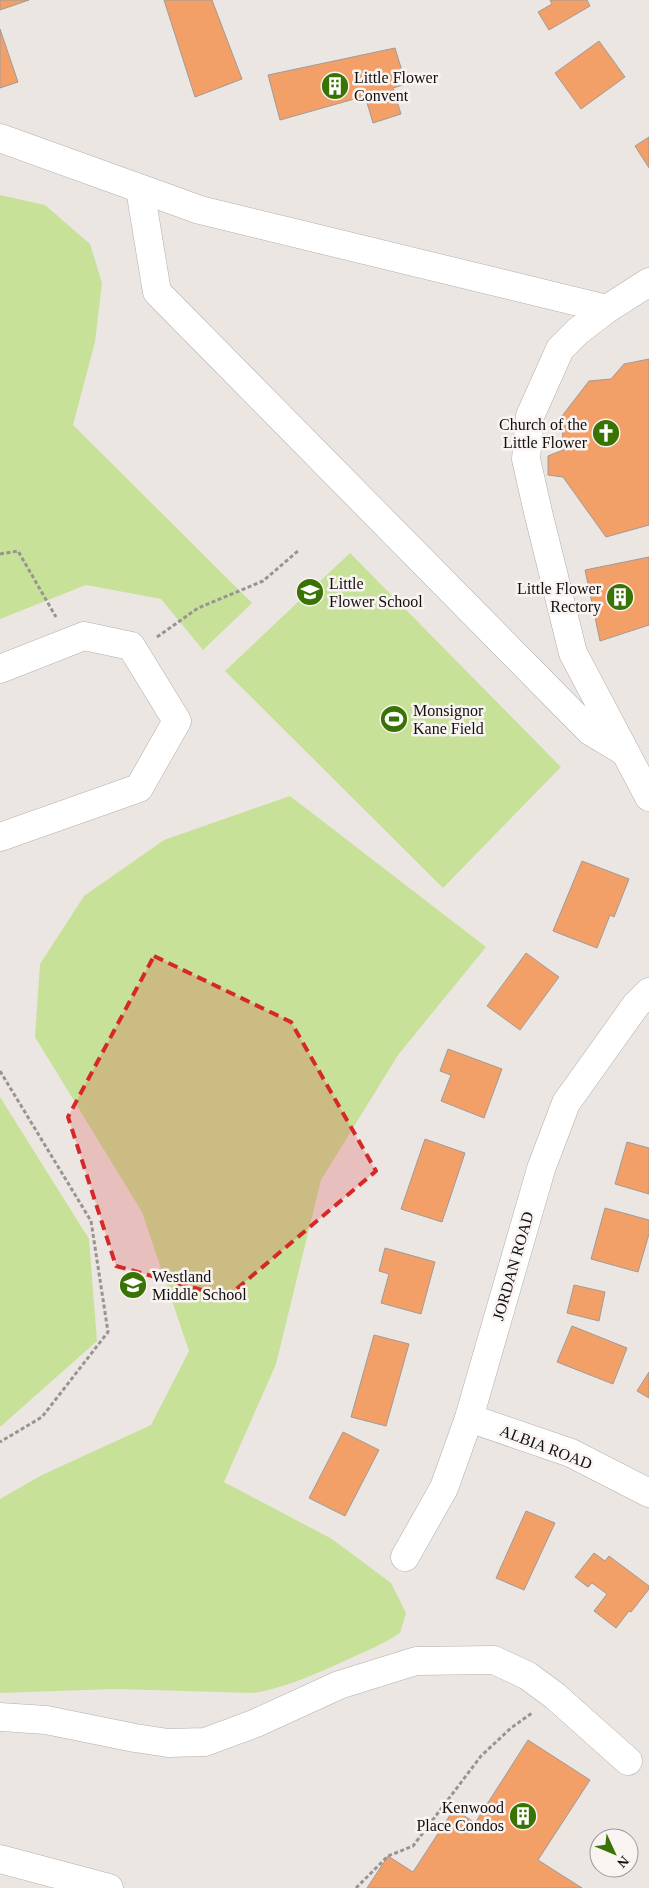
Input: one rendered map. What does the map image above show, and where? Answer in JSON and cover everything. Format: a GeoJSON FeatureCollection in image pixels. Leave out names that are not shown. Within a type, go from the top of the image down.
{"type":"FeatureCollection","features":[{"type":"Feature","properties":{"kind":"street"},"geometry":{"type":"LineString","coordinates":[[0,138],[200,210],[607,309]]}},
{"type":"Feature","properties":{"kind":"street"},"geometry":{"type":"LineString","coordinates":[[140,188],[157,292],[590,731],[625,752]]}},
{"type":"Feature","properties":{"kind":"street"},"geometry":{"type":"LineString","coordinates":[[649,282],[578,330],[560,348],[530,416],[526,459],[573,653],[649,797]]}},
{"type":"Feature","properties":{"kind":"street"},"geometry":{"type":"LineString","coordinates":[[0,669],[84,636],[131,646],[177,721],[139,788],[0,837]]}},
{"type":"Feature","properties":{"kind":"street","name":"JORDAN ROAD"},"geometry":{"type":"LineString","coordinates":[[405,1557],[444,1488],[469,1418],[541,1169],[566,1103],[636,1005],[649,992]]}},
{"type":"Feature","properties":{"kind":"street","name":"ALBIA ROAD"},"geometry":{"type":"LineString","coordinates":[[469,1418],[571,1453],[649,1493]]}},
{"type":"Feature","properties":{"kind":"street"},"geometry":{"type":"LineString","coordinates":[[0,1717],[46,1720],[168,1743],[205,1742],[256,1723],[339,1685],[416,1661],[494,1660],[528,1676],[555,1696],[628,1761]]}},
{"type":"Feature","properties":{"kind":"street"},"geometry":{"type":"LineString","coordinates":[[0,1859],[109,1888]]}},
{"type":"Feature","properties":{"kind":"path"},"geometry":{"type":"LineString","coordinates":[[0,554],[18,551],[70,642]]}},
{"type":"Feature","properties":{"kind":"path"},"geometry":{"type":"LineString","coordinates":[[175,623],[198,608],[263,581],[298,551]]}},
{"type":"Feature","properties":{"kind":"path"},"geometry":{"type":"LineString","coordinates":[[0,1071],[91,1221],[108,1332],[42,1417],[0,1442]]}},
{"type":"Feature","properties":{"kind":"path"},"geometry":{"type":"LineString","coordinates":[[356,1888],[388,1856],[414,1846],[481,1756],[511,1728]]}},
{"type":"Feature","properties":{"kind":"highlighted area"},"geometry":{"type":"Polygon","coordinates":[[[154,956],[291,1022],[376,1171],[227,1297],[116,1266],[68,1117],[154,956]]]}},
{"type":"Feature","properties":{"kind":"green space"},"geometry":{"type":"Polygon","coordinates":[[[0,195],[45,205],[90,244],[102,283],[95,342],[73,425],[252,603],[203,650],[161,599],[86,585],[0,619],[0,195]]]}},
{"type":"Feature","properties":{"kind":"green space","name":"Monsignor Kane Field"},"geometry":{"type":"Polygon","coordinates":[[[350,553],[561,767],[443,888],[225,671],[350,553]]]}},
{"type":"Feature","properties":{"kind":"green space"},"geometry":{"type":"Polygon","coordinates":[[[290,796],[486,947],[398,1055],[321,1180],[276,1364],[224,1482],[332,1539],[391,1583],[406,1613],[400,1633],[369,1650],[307,1677],[286,1685],[254,1693],[115,1689],[0,1693],[0,1499],[42,1475],[151,1425],[189,1351],[142,1212],[35,1037],[40,964],[84,896],[164,840],[290,796]]]}},
{"type":"Feature","properties":{"kind":"green space"},"geometry":{"type":"Polygon","coordinates":[[[0,1097],[89,1239],[97,1341],[0,1427],[0,1097]]]}},
{"type":"Feature","properties":{"kind":"building"},"geometry":{"type":"Polygon","coordinates":[[[0,0],[29,0],[0,10],[0,0]]]}},
{"type":"Feature","properties":{"kind":"building"},"geometry":{"type":"Polygon","coordinates":[[[164,0],[212,0],[242,79],[195,97],[164,0]]]}},
{"type":"Feature","properties":{"kind":"building"},"geometry":{"type":"Polygon","coordinates":[[[550,0],[587,0],[590,6],[549,30],[538,12],[552,4],[550,0]]]}},
{"type":"Feature","properties":{"kind":"building"},"geometry":{"type":"Polygon","coordinates":[[[0,29],[18,82],[0,88],[0,29]]]}},
{"type":"Feature","properties":{"kind":"building"},"geometry":{"type":"Polygon","coordinates":[[[599,41],[625,77],[581,109],[555,73],[599,41]]]}},
{"type":"Feature","properties":{"kind":"building","name":"Little Flower Convent"},"geometry":{"type":"Polygon","coordinates":[[[395,48],[406,84],[393,88],[401,114],[373,123],[365,96],[280,120],[268,75],[395,48]]]}},
{"type":"Feature","properties":{"kind":"building"},"geometry":{"type":"Polygon","coordinates":[[[649,137],[649,168],[635,146],[649,137]]]}},
{"type":"Feature","properties":{"kind":"building","name":"Church of the Little Flower"},"geometry":{"type":"Polygon","coordinates":[[[649,359],[649,525],[606,537],[563,477],[548,475],[548,456],[563,450],[562,416],[589,381],[611,379],[624,364],[649,359]]]}},
{"type":"Feature","properties":{"kind":"building","name":"Little Flower Rectory"},"geometry":{"type":"Polygon","coordinates":[[[649,557],[649,625],[600,641],[585,570],[649,557]]]}},
{"type":"Feature","properties":{"kind":"building"},"geometry":{"type":"Polygon","coordinates":[[[582,861],[629,879],[614,917],[610,915],[597,948],[553,931],[582,861]]]}},
{"type":"Feature","properties":{"kind":"building"},"geometry":{"type":"Polygon","coordinates":[[[526,953],[559,977],[520,1030],[487,1006],[526,953]]]}},
{"type":"Feature","properties":{"kind":"building"},"geometry":{"type":"Polygon","coordinates":[[[448,1049],[502,1069],[484,1118],[441,1101],[451,1075],[440,1071],[448,1049]]]}},
{"type":"Feature","properties":{"kind":"building"},"geometry":{"type":"Polygon","coordinates":[[[425,1139],[465,1153],[442,1222],[401,1209],[425,1139]]]}},
{"type":"Feature","properties":{"kind":"building"},"geometry":{"type":"Polygon","coordinates":[[[627,1142],[649,1148],[649,1194],[615,1184],[627,1142]]]}},
{"type":"Feature","properties":{"kind":"building"},"geometry":{"type":"Polygon","coordinates":[[[605,1208],[649,1220],[649,1234],[638,1272],[591,1259],[605,1208]]]}},
{"type":"Feature","properties":{"kind":"building"},"geometry":{"type":"Polygon","coordinates":[[[385,1248],[435,1262],[421,1314],[381,1303],[389,1274],[379,1271],[385,1248]]]}},
{"type":"Feature","properties":{"kind":"building"},"geometry":{"type":"Polygon","coordinates":[[[574,1285],[605,1292],[599,1321],[567,1313],[574,1285]]]}},
{"type":"Feature","properties":{"kind":"building"},"geometry":{"type":"Polygon","coordinates":[[[572,1326],[627,1348],[613,1384],[557,1362],[572,1326]]]}},
{"type":"Feature","properties":{"kind":"building"},"geometry":{"type":"Polygon","coordinates":[[[374,1335],[409,1344],[386,1426],[351,1417],[374,1335]]]}},
{"type":"Feature","properties":{"kind":"building"},"geometry":{"type":"Polygon","coordinates":[[[649,1372],[649,1398],[637,1391],[649,1372]]]}},
{"type":"Feature","properties":{"kind":"building"},"geometry":{"type":"Polygon","coordinates":[[[343,1432],[379,1450],[345,1516],[309,1498],[343,1432]]]}},
{"type":"Feature","properties":{"kind":"building"},"geometry":{"type":"Polygon","coordinates":[[[526,1511],[555,1523],[524,1590],[496,1578],[526,1511]]]}},
{"type":"Feature","properties":{"kind":"building"},"geometry":{"type":"Polygon","coordinates":[[[594,1553],[605,1561],[609,1556],[649,1586],[649,1589],[631,1612],[629,1611],[616,1628],[594,1611],[607,1594],[592,1583],[588,1587],[575,1577],[594,1553]]]}},
{"type":"Feature","properties":{"kind":"building","name":"Kenwood Place Condos"},"geometry":{"type":"Polygon","coordinates":[[[528,1740],[590,1780],[538,1860],[582,1888],[367,1888],[388,1856],[413,1872],[454,1809],[475,1823],[528,1740]]]}},
{"type":"Feature","properties":{"kind":"place","name":"Little Flower Convent"},"geometry":{"type":"Point","coordinates":[335,86]}},
{"type":"Feature","properties":{"kind":"place","name":"Church of the Little Flower"},"geometry":{"type":"Point","coordinates":[606,433]}},
{"type":"Feature","properties":{"kind":"place","name":"Little Flower School"},"geometry":{"type":"Point","coordinates":[310,592]}},
{"type":"Feature","properties":{"kind":"place","name":"Little Flower Rectory"},"geometry":{"type":"Point","coordinates":[620,597]}},
{"type":"Feature","properties":{"kind":"place","name":"Monsignor Kane Field"},"geometry":{"type":"Point","coordinates":[394,719]}},
{"type":"Feature","properties":{"kind":"place","name":"Westland Middle School"},"geometry":{"type":"Point","coordinates":[133,1285]}},
{"type":"Feature","properties":{"kind":"place","name":"Kenwood Place Condos"},"geometry":{"type":"Point","coordinates":[523,1816]}}]}
